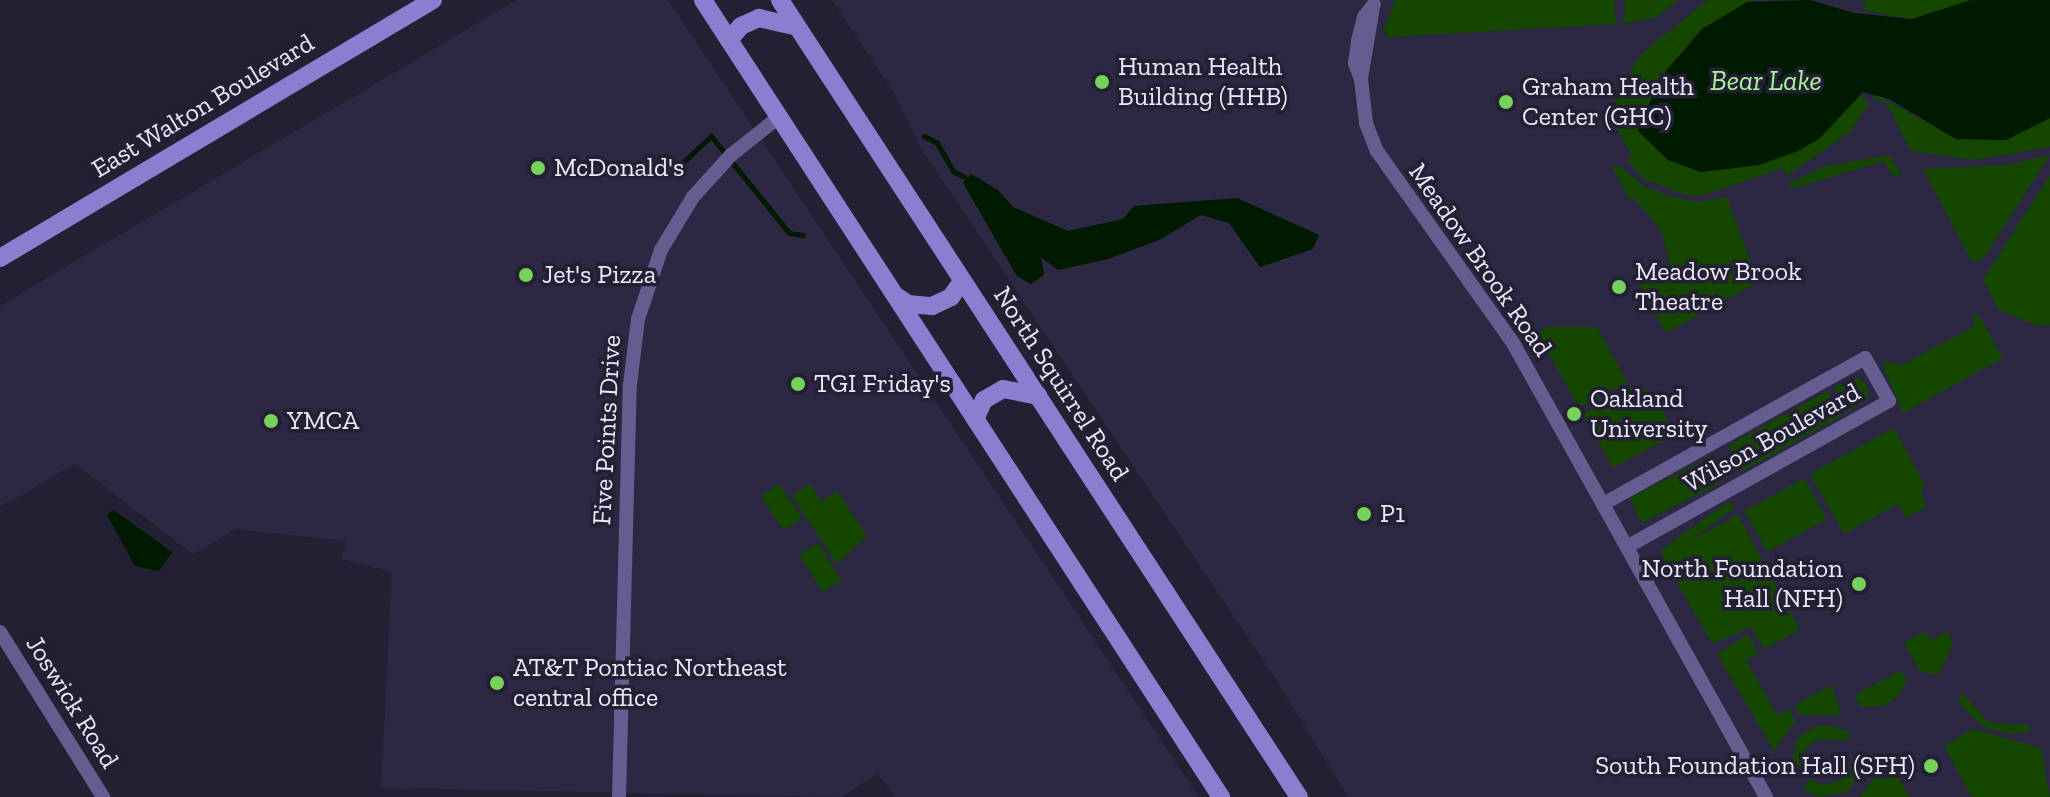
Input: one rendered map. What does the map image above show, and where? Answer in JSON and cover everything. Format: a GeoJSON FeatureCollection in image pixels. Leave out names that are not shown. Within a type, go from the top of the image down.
{"type":"FeatureCollection","features":[{"type":"Feature","properties":{"kind":"main road","name":"East Walton Boulevard"},"geometry":{"type":"LineString","coordinates":[[0,258],[433,0]]}},
{"type":"Feature","properties":{"kind":"main road"},"geometry":{"type":"LineString","coordinates":[[703,0],[1221,797]]}},
{"type":"Feature","properties":{"kind":"main road","name":"North Squirrel Road"},"geometry":{"type":"LineString","coordinates":[[780,0],[1299,797]]}},
{"type":"Feature","properties":{"kind":"main road"},"geometry":{"type":"LineString","coordinates":[[729,40],[741,26],[759,18],[797,27]]}},
{"type":"Feature","properties":{"kind":"main road"},"geometry":{"type":"LineString","coordinates":[[895,295],[908,304],[932,306],[951,297],[962,281]]}},
{"type":"Feature","properties":{"kind":"main road"},"geometry":{"type":"LineString","coordinates":[[975,419],[984,400],[1003,389],[1038,396]]}},
{"type":"Feature","properties":{"kind":"street","name":"Meadow Brook Road"},"geometry":{"type":"LineString","coordinates":[[1374,3],[1361,79],[1366,123],[1386,168],[1498,320],[1766,797]]}},
{"type":"Feature","properties":{"kind":"street","name":"Five Points Drive"},"geometry":{"type":"LineString","coordinates":[[619,797],[634,340],[661,250],[701,187],[745,143],[779,117]]}},
{"type":"Feature","properties":{"kind":"street","name":"Wilson Boulevard"},"geometry":{"type":"LineString","coordinates":[[1603,504],[1865,358],[1889,401],[1627,547]]}},
{"type":"Feature","properties":{"kind":"street","name":"Joswick Road"},"geometry":{"type":"LineString","coordinates":[[0,632],[103,797]]}},
{"type":"Feature","properties":{"kind":"shaded area"},"geometry":{"type":"Polygon","coordinates":[[[517,0],[668,0],[1199,797],[895,797],[878,773],[841,797],[381,788],[392,572],[341,559],[346,541],[236,529],[193,554],[75,464],[0,507],[0,306],[517,0]]]}},
{"type":"Feature","properties":{"kind":"shaded area","name":"Oakland University"},"geometry":{"type":"Polygon","coordinates":[[[832,0],[2050,0],[2050,797],[1348,797],[1277,681],[921,148],[894,93],[832,0]]]}},
{"type":"Feature","properties":{"kind":"green space"},"geometry":{"type":"Polygon","coordinates":[[[1395,0],[1614,0],[1616,24],[1389,37],[1384,31],[1395,0]]]}},
{"type":"Feature","properties":{"kind":"green space"},"geometry":{"type":"Polygon","coordinates":[[[1626,0],[1678,0],[1657,17],[1623,24],[1626,0]]]}},
{"type":"Feature","properties":{"kind":"green space"},"geometry":{"type":"Polygon","coordinates":[[[1708,0],[1756,0],[1702,29],[1661,78],[1638,127],[1668,160],[1701,172],[1759,165],[1819,139],[1860,93],[1869,104],[1850,132],[1786,176],[1783,168],[1701,196],[1686,195],[1644,179],[1627,160],[1632,156],[1611,117],[1605,117],[1640,55],[1708,0]]]}},
{"type":"Feature","properties":{"kind":"green space"},"geometry":{"type":"Polygon","coordinates":[[[1866,0],[1971,0],[1912,19],[1863,10],[1866,0]]]}},
{"type":"Feature","properties":{"kind":"green space"},"geometry":{"type":"Polygon","coordinates":[[[1872,92],[1956,139],[2006,140],[2050,118],[2050,147],[1973,160],[1911,151],[1885,101],[1875,100],[1872,92]]]}},
{"type":"Feature","properties":{"kind":"green space"},"geometry":{"type":"Polygon","coordinates":[[[2050,155],[1981,261],[1971,260],[1923,169],[2007,165],[2050,155]]]}},
{"type":"Feature","properties":{"kind":"green space"},"geometry":{"type":"Polygon","coordinates":[[[1891,157],[1901,175],[1894,178],[1884,161],[1791,189],[1789,184],[1823,167],[1891,157]]]}},
{"type":"Feature","properties":{"kind":"green space"},"geometry":{"type":"Polygon","coordinates":[[[1612,167],[1621,167],[1645,187],[1671,197],[1699,202],[1727,197],[1758,282],[1666,333],[1639,285],[1673,275],[1661,230],[1634,198],[1630,201],[1612,167]]]}},
{"type":"Feature","properties":{"kind":"green space"},"geometry":{"type":"Polygon","coordinates":[[[2050,175],[2050,325],[2038,326],[1999,310],[1983,280],[2050,175]]]}},
{"type":"Feature","properties":{"kind":"green space"},"geometry":{"type":"Polygon","coordinates":[[[1972,313],[1980,317],[2003,358],[1903,413],[1884,369],[1885,361],[1902,365],[1975,326],[1972,313]]]}},
{"type":"Feature","properties":{"kind":"green space"},"geometry":{"type":"Polygon","coordinates":[[[1548,327],[1597,327],[1627,382],[1579,408],[1537,333],[1548,327]]]}},
{"type":"Feature","properties":{"kind":"green space"},"geometry":{"type":"Polygon","coordinates":[[[1858,378],[1866,384],[1869,396],[1848,412],[1834,387],[1858,378]]]}},
{"type":"Feature","properties":{"kind":"green space"},"geometry":{"type":"Polygon","coordinates":[[[1635,385],[1651,390],[1675,434],[1613,468],[1583,414],[1635,385]]]}},
{"type":"Feature","properties":{"kind":"green space"},"geometry":{"type":"Polygon","coordinates":[[[1827,391],[1841,416],[1742,471],[1728,446],[1827,391]]]}},
{"type":"Feature","properties":{"kind":"green space"},"geometry":{"type":"Polygon","coordinates":[[[1894,428],[1926,487],[1921,490],[1926,507],[1906,518],[1898,504],[1844,534],[1810,474],[1894,428]]]}},
{"type":"Feature","properties":{"kind":"green space"},"geometry":{"type":"Polygon","coordinates":[[[1706,459],[1719,484],[1642,523],[1629,498],[1706,459]]]}},
{"type":"Feature","properties":{"kind":"green space"},"geometry":{"type":"Polygon","coordinates":[[[1804,478],[1827,519],[1767,552],[1745,511],[1804,478]]]}},
{"type":"Feature","properties":{"kind":"green space"},"geometry":{"type":"Polygon","coordinates":[[[779,484],[802,518],[784,530],[761,496],[779,484]]]}},
{"type":"Feature","properties":{"kind":"green space"},"geometry":{"type":"Polygon","coordinates":[[[810,484],[821,501],[837,491],[867,536],[837,564],[792,496],[810,484]]]}},
{"type":"Feature","properties":{"kind":"green space"},"geometry":{"type":"Polygon","coordinates":[[[1729,501],[1734,508],[1666,558],[1660,551],[1729,501]]]}},
{"type":"Feature","properties":{"kind":"green space"},"geometry":{"type":"Polygon","coordinates":[[[1738,515],[1800,630],[1764,649],[1751,627],[1712,644],[1662,556],[1738,515]]]}},
{"type":"Feature","properties":{"kind":"green space"},"geometry":{"type":"Polygon","coordinates":[[[818,543],[841,580],[823,592],[799,555],[818,543]]]}},
{"type":"Feature","properties":{"kind":"green space"},"geometry":{"type":"Polygon","coordinates":[[[1925,631],[1931,640],[1947,631],[1953,644],[1938,675],[1920,671],[1904,643],[1925,631]]]}},
{"type":"Feature","properties":{"kind":"green space"},"geometry":{"type":"Polygon","coordinates":[[[1748,634],[1758,653],[1746,660],[1777,715],[1789,709],[1795,721],[1774,751],[1717,654],[1748,634]]]}},
{"type":"Feature","properties":{"kind":"green space"},"geometry":{"type":"Polygon","coordinates":[[[1901,670],[1907,681],[1897,697],[1884,706],[1861,707],[1854,695],[1901,670]]]}},
{"type":"Feature","properties":{"kind":"green space"},"geometry":{"type":"Polygon","coordinates":[[[1831,685],[1842,715],[1800,715],[1795,705],[1831,685]]]}},
{"type":"Feature","properties":{"kind":"green space"},"geometry":{"type":"Polygon","coordinates":[[[1963,694],[1990,723],[2029,725],[2031,731],[2010,734],[1984,727],[1961,706],[1958,698],[1963,694]]]}},
{"type":"Feature","properties":{"kind":"green space"},"geometry":{"type":"Polygon","coordinates":[[[1828,725],[1848,731],[1850,740],[1815,740],[1805,750],[1803,765],[1791,767],[1797,739],[1814,727],[1828,725]]]}},
{"type":"Feature","properties":{"kind":"green space"},"geometry":{"type":"Polygon","coordinates":[[[1972,729],[2041,748],[2050,797],[1972,797],[1944,746],[1972,729]]]}},
{"type":"Feature","properties":{"kind":"green space"},"geometry":{"type":"Polygon","coordinates":[[[1856,754],[1864,759],[1863,769],[1847,792],[1817,797],[1803,789],[1809,779],[1824,785],[1842,780],[1856,754]]]}},
{"type":"Feature","properties":{"kind":"green space"},"geometry":{"type":"Polygon","coordinates":[[[1896,773],[1910,797],[1860,797],[1875,776],[1882,780],[1896,773]]]}},
{"type":"Feature","properties":{"kind":"water","name":"Bear Lake"},"geometry":{"type":"Polygon","coordinates":[[[1810,0],[1854,13],[1912,19],[1971,0],[2050,0],[2050,118],[2006,140],[1956,139],[1889,99],[1863,92],[1819,139],[1798,151],[1759,165],[1701,172],[1668,160],[1638,131],[1660,78],[1702,29],[1747,2],[1810,0]]]}},
{"type":"Feature","properties":{"kind":"water"},"geometry":{"type":"Polygon","coordinates":[[[971,174],[998,190],[1013,207],[1068,231],[1123,219],[1134,206],[1237,198],[1319,235],[1313,249],[1260,267],[1229,223],[1201,215],[1159,240],[1108,259],[1058,270],[1041,257],[1044,275],[1031,284],[1017,276],[963,183],[971,174]]]}},
{"type":"Feature","properties":{"kind":"water"},"geometry":{"type":"Polygon","coordinates":[[[113,510],[172,552],[159,571],[135,566],[107,515],[113,510]]]}},
{"type":"Feature","properties":{"kind":"waterway"},"geometry":{"type":"LineString","coordinates":[[677,168],[711,136],[789,233],[803,235]]}},
{"type":"Feature","properties":{"kind":"waterway"},"geometry":{"type":"LineString","coordinates":[[924,136],[937,143],[953,171],[965,177]]}},
{"type":"Feature","properties":{"kind":"place","name":"Human Health Building (HHB)"},"geometry":{"type":"Point","coordinates":[1102,82]}},
{"type":"Feature","properties":{"kind":"place","name":"Graham Health Center (GHC)"},"geometry":{"type":"Point","coordinates":[1506,102]}},
{"type":"Feature","properties":{"kind":"place","name":"McDonald's"},"geometry":{"type":"Point","coordinates":[538,168]}},
{"type":"Feature","properties":{"kind":"place","name":"Jet's Pizza"},"geometry":{"type":"Point","coordinates":[526,275]}},
{"type":"Feature","properties":{"kind":"place","name":"Meadow Brook Theatre"},"geometry":{"type":"Point","coordinates":[1619,287]}},
{"type":"Feature","properties":{"kind":"place","name":"TGI Friday's"},"geometry":{"type":"Point","coordinates":[798,384]}},
{"type":"Feature","properties":{"kind":"place","name":"Oakland University"},"geometry":{"type":"Point","coordinates":[1574,414]}},
{"type":"Feature","properties":{"kind":"place","name":"YMCA"},"geometry":{"type":"Point","coordinates":[271,421]}},
{"type":"Feature","properties":{"kind":"place","name":"P1"},"geometry":{"type":"Point","coordinates":[1364,514]}},
{"type":"Feature","properties":{"kind":"place","name":"North Foundation Hall (NFH)"},"geometry":{"type":"Point","coordinates":[1859,584]}},
{"type":"Feature","properties":{"kind":"place","name":"AT&T Pontiac Northeast central office"},"geometry":{"type":"Point","coordinates":[497,683]}},
{"type":"Feature","properties":{"kind":"place","name":"South Foundation Hall (SFH)"},"geometry":{"type":"Point","coordinates":[1931,766]}}]}
